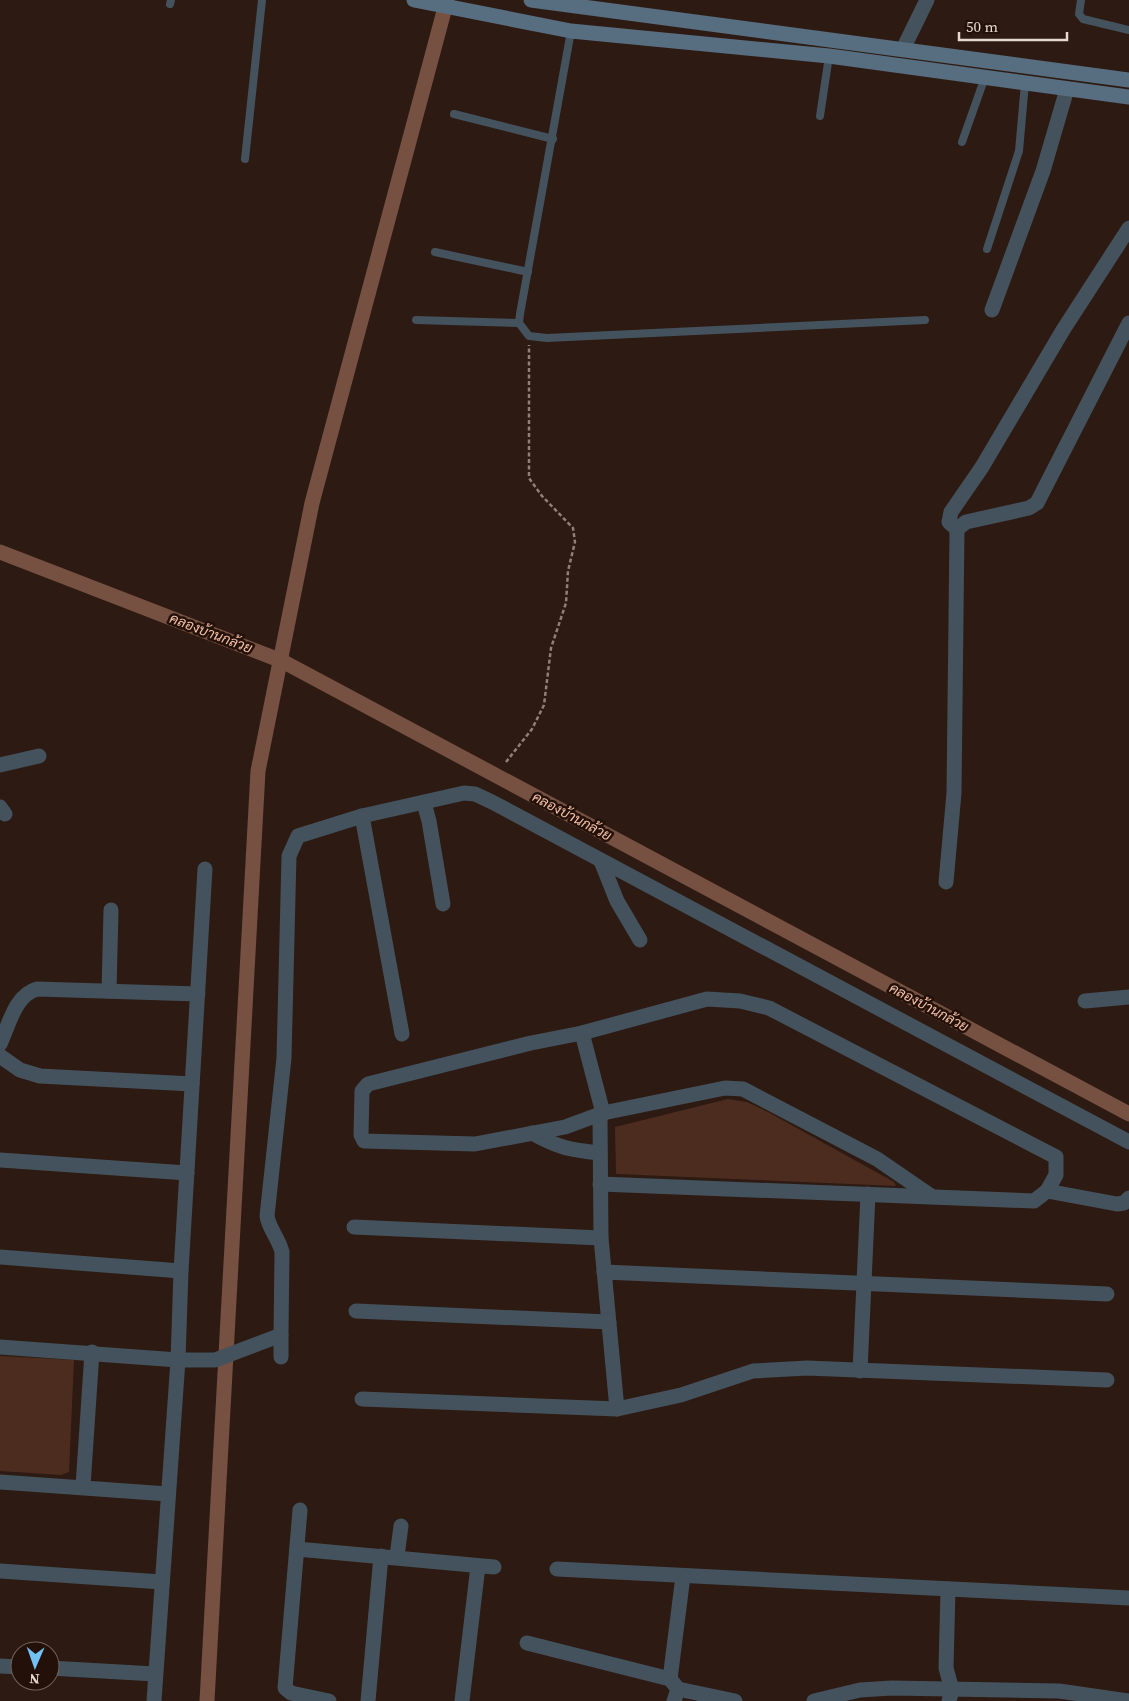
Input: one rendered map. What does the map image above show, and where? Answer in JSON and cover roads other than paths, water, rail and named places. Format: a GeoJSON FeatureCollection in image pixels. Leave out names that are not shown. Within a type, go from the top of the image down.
{"type":"FeatureCollection","features":[{"type":"Feature","properties":{"kind":"street"},"geometry":{"type":"LineString","coordinates":[[415,0],[571,31],[829,56],[1129,97]]}},
{"type":"Feature","properties":{"kind":"street"},"geometry":{"type":"LineString","coordinates":[[532,0],[1129,80]]}},
{"type":"Feature","properties":{"kind":"street"},"geometry":{"type":"LineString","coordinates":[[898,66],[903,49],[927,0]]}},
{"type":"Feature","properties":{"kind":"street"},"geometry":{"type":"LineString","coordinates":[[992,310],[1043,171],[1068,90]]}},
{"type":"Feature","properties":{"kind":"street"},"geometry":{"type":"LineString","coordinates":[[946,882],[954,793],[957,529],[949,522],[950,512],[982,467],[1063,330],[1129,228]]}},
{"type":"Feature","properties":{"kind":"street"},"geometry":{"type":"LineString","coordinates":[[957,529],[966,522],[1029,508],[1037,503],[1129,324]]}},
{"type":"Feature","properties":{"kind":"street"},"geometry":{"type":"LineString","coordinates":[[0,765],[39,756]]}},
{"type":"Feature","properties":{"kind":"street"},"geometry":{"type":"LineString","coordinates":[[281,1357],[282,1252],[279,1242],[269,1227],[267,1216],[284,1058],[289,856],[298,836],[362,816],[464,794],[475,794],[1129,1142]]}},
{"type":"Feature","properties":{"kind":"street"},"geometry":{"type":"LineString","coordinates":[[424,803],[429,821],[443,904]]}},
{"type":"Feature","properties":{"kind":"street"},"geometry":{"type":"LineString","coordinates":[[362,816],[402,1034]]}},
{"type":"Feature","properties":{"kind":"street"},"geometry":{"type":"LineString","coordinates":[[601,861],[617,901],[640,940]]}},
{"type":"Feature","properties":{"kind":"street"},"geometry":{"type":"LineString","coordinates":[[154,1701],[178,1360],[181,1271],[205,869]]}},
{"type":"Feature","properties":{"kind":"street"},"geometry":{"type":"LineString","coordinates":[[109,991],[110,910]]}},
{"type":"Feature","properties":{"kind":"street"},"geometry":{"type":"LineString","coordinates":[[0,1044],[21,997],[28,991],[37,989],[198,994]]}},
{"type":"Feature","properties":{"kind":"street"},"geometry":{"type":"LineString","coordinates":[[1085,1001],[1129,997]]}},
{"type":"Feature","properties":{"kind":"street"},"geometry":{"type":"LineString","coordinates":[[600,1184],[1034,1201],[1047,1191],[1056,1175],[1056,1157],[769,1008],[740,1001],[707,999],[582,1033],[531,1042],[449,1062],[368,1084],[362,1092],[361,1135],[367,1142],[475,1144],[565,1127],[601,1115],[725,1088],[743,1089],[877,1158],[931,1196]]}},
{"type":"Feature","properties":{"kind":"street"},"geometry":{"type":"LineString","coordinates":[[582,1033],[601,1115],[601,1238],[617,1409]]}},
{"type":"Feature","properties":{"kind":"street"},"geometry":{"type":"LineString","coordinates":[[0,1056],[20,1070],[40,1076],[192,1084]]}},
{"type":"Feature","properties":{"kind":"street"},"geometry":{"type":"LineString","coordinates":[[532,1133],[556,1146],[574,1151],[600,1153]]}},
{"type":"Feature","properties":{"kind":"street"},"geometry":{"type":"LineString","coordinates":[[0,1160],[187,1173]]}},
{"type":"Feature","properties":{"kind":"street"},"geometry":{"type":"LineString","coordinates":[[1047,1191],[1117,1204],[1124,1203],[1129,1198]]}},
{"type":"Feature","properties":{"kind":"street"},"geometry":{"type":"LineString","coordinates":[[860,1370],[868,1194]]}},
{"type":"Feature","properties":{"kind":"street"},"geometry":{"type":"LineString","coordinates":[[354,1227],[601,1238]]}},
{"type":"Feature","properties":{"kind":"street"},"geometry":{"type":"LineString","coordinates":[[0,1257],[181,1271]]}},
{"type":"Feature","properties":{"kind":"street"},"geometry":{"type":"LineString","coordinates":[[604,1272],[1107,1294]]}},
{"type":"Feature","properties":{"kind":"street"},"geometry":{"type":"LineString","coordinates":[[356,1310],[609,1322]]}},
{"type":"Feature","properties":{"kind":"street"},"geometry":{"type":"LineString","coordinates":[[0,1347],[92,1352],[178,1360],[215,1360],[281,1335]]}},
{"type":"Feature","properties":{"kind":"street"},"geometry":{"type":"LineString","coordinates":[[83,1486],[92,1352]]}},
{"type":"Feature","properties":{"kind":"street"},"geometry":{"type":"LineString","coordinates":[[362,1399],[617,1409],[681,1395],[753,1371],[807,1368],[1107,1380]]}},
{"type":"Feature","properties":{"kind":"street"},"geometry":{"type":"LineString","coordinates":[[0,1482],[83,1486],[168,1494]]}},
{"type":"Feature","properties":{"kind":"street"},"geometry":{"type":"LineString","coordinates":[[300,1510],[285,1688],[291,1693],[329,1701]]}},
{"type":"Feature","properties":{"kind":"street"},"geometry":{"type":"LineString","coordinates":[[397,1556],[402,1526]]}},
{"type":"Feature","properties":{"kind":"street"},"geometry":{"type":"LineString","coordinates":[[297,1548],[397,1556],[494,1567]]}},
{"type":"Feature","properties":{"kind":"street"},"geometry":{"type":"LineString","coordinates":[[368,1701],[381,1556]]}},
{"type":"Feature","properties":{"kind":"street"},"geometry":{"type":"LineString","coordinates":[[462,1701],[478,1566]]}},
{"type":"Feature","properties":{"kind":"street"},"geometry":{"type":"LineString","coordinates":[[557,1570],[1129,1598]]}},
{"type":"Feature","properties":{"kind":"street"},"geometry":{"type":"LineString","coordinates":[[0,1571],[162,1582]]}},
{"type":"Feature","properties":{"kind":"street"},"geometry":{"type":"LineString","coordinates":[[674,1689],[683,1576]]}},
{"type":"Feature","properties":{"kind":"street"},"geometry":{"type":"LineString","coordinates":[[948,1589],[946,1668],[951,1695]]}},
{"type":"Feature","properties":{"kind":"street"},"geometry":{"type":"LineString","coordinates":[[527,1643],[674,1689],[735,1701]]}},
{"type":"Feature","properties":{"kind":"street"},"geometry":{"type":"LineString","coordinates":[[60,1669],[155,1674]]}},
{"type":"Feature","properties":{"kind":"street"},"geometry":{"type":"LineString","coordinates":[[814,1701],[859,1696],[892,1688],[951,1695],[1059,1691],[1129,1701]]}},
{"type":"Feature","properties":{"kind":"lane"},"geometry":{"type":"LineString","coordinates":[[245,159],[262,0]]}},
{"type":"Feature","properties":{"kind":"lane"},"geometry":{"type":"LineString","coordinates":[[1081,0],[1079,14],[1082,19],[1129,30]]}},
{"type":"Feature","properties":{"kind":"lane"},"geometry":{"type":"LineString","coordinates":[[571,31],[519,323],[529,336],[547,338],[925,320]]}},
{"type":"Feature","properties":{"kind":"lane"},"geometry":{"type":"LineString","coordinates":[[820,116],[829,56]]}},
{"type":"Feature","properties":{"kind":"lane"},"geometry":{"type":"LineString","coordinates":[[962,142],[985,77]]}},
{"type":"Feature","properties":{"kind":"lane"},"geometry":{"type":"LineString","coordinates":[[987,249],[1018,151],[1025,83]]}},
{"type":"Feature","properties":{"kind":"lane"},"geometry":{"type":"LineString","coordinates":[[454,114],[553,139]]}},
{"type":"Feature","properties":{"kind":"lane"},"geometry":{"type":"LineString","coordinates":[[435,252],[528,272]]}},
{"type":"Feature","properties":{"kind":"lane"},"geometry":{"type":"LineString","coordinates":[[416,320],[519,323]]}},
{"type":"Feature","properties":{"kind":"waterway"},"geometry":{"type":"LineString","coordinates":[[207,1701],[258,771],[312,503],[447,0]]}},
{"type":"Feature","properties":{"kind":"waterway","name":"คลองบ้านกล้วย"},"geometry":{"type":"LineString","coordinates":[[0,552],[282,661],[1129,1114]]}}]}
